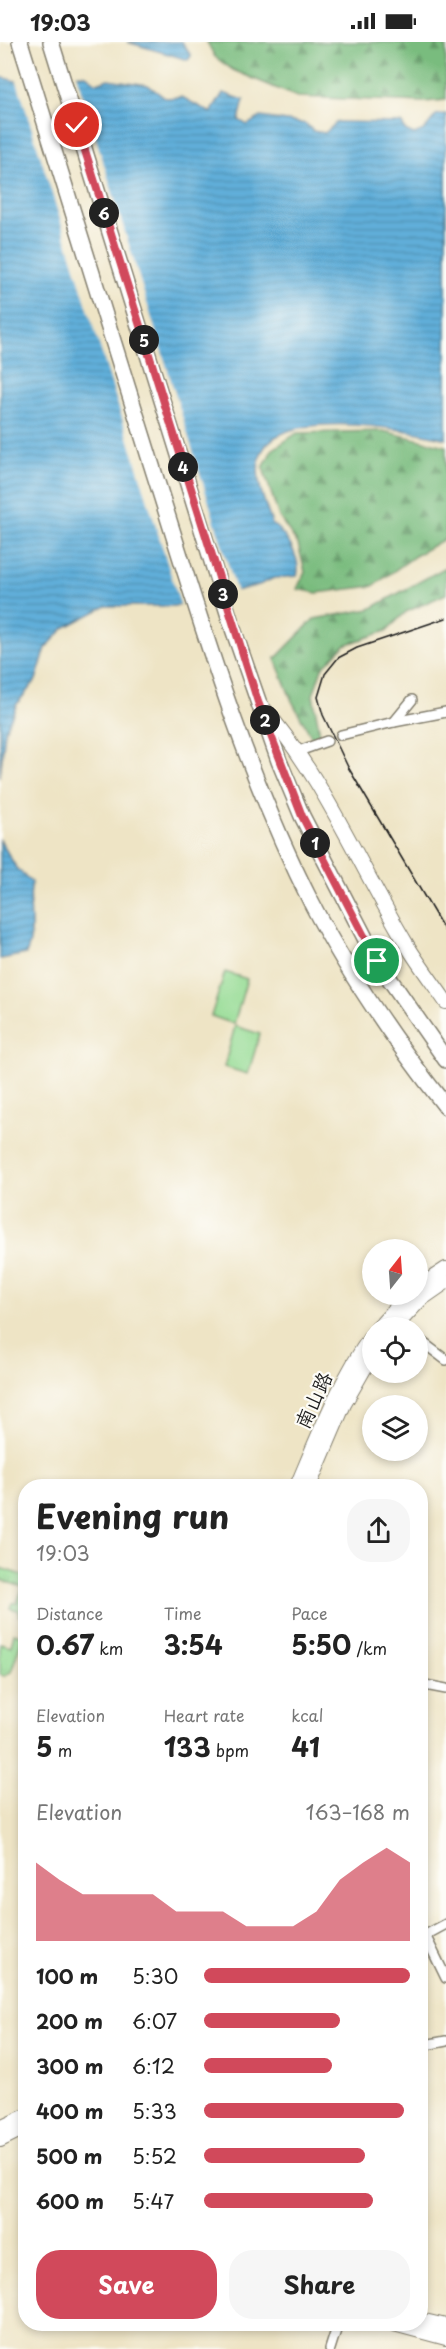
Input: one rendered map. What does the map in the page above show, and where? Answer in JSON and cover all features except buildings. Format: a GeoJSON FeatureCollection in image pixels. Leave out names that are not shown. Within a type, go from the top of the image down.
{"type":"FeatureCollection","features":[{"type":"Feature","properties":{"kind":"main road"},"geometry":{"type":"LineString","coordinates":[[51,42],[232,626],[258,702],[302,816],[377,961],[446,1060]]}},
{"type":"Feature","properties":{"kind":"main road"},"geometry":{"type":"LineString","coordinates":[[21,43],[204,633],[251,767],[277,830],[312,904],[361,989],[446,1107]]}},
{"type":"Feature","properties":{"kind":"main road"},"geometry":{"type":"LineString","coordinates":[[258,702],[279,726],[342,824],[407,946],[446,1002]]}},
{"type":"Feature","properties":{"kind":"main road"},"geometry":{"type":"LineString","coordinates":[[428,1281],[446,1269]]}},
{"type":"Feature","properties":{"kind":"main road"},"geometry":{"type":"LineString","coordinates":[[406,1317],[420,1300],[446,1282]]}},
{"type":"Feature","properties":{"kind":"main road"},"geometry":{"type":"LineString","coordinates":[[388,1317],[399,1305]]}},
{"type":"Feature","properties":{"kind":"main road","name":"南山路"},"geometry":{"type":"LineString","coordinates":[[300,1479],[333,1399],[362,1349]]}},
{"type":"Feature","properties":{"kind":"main road","name":"南山路"},"geometry":{"type":"LineString","coordinates":[[312,1479],[344,1404],[362,1372]]}},
{"type":"Feature","properties":{"kind":"main road"},"geometry":{"type":"LineString","coordinates":[[0,2128],[18,2120]]}},
{"type":"Feature","properties":{"kind":"main road"},"geometry":{"type":"LineString","coordinates":[[0,2140],[18,2131]]}},
{"type":"Feature","properties":{"kind":"main road"},"geometry":{"type":"LineString","coordinates":[[428,2322],[446,2326]]}},
{"type":"Feature","properties":{"kind":"main road"},"geometry":{"type":"LineString","coordinates":[[420,2331],[446,2338]]}},
{"type":"Feature","properties":{"kind":"street"},"geometry":{"type":"LineString","coordinates":[[394,722],[412,700]]}},
{"type":"Feature","properties":{"kind":"street"},"geometry":{"type":"LineString","coordinates":[[341,735],[446,712]]}},
{"type":"Feature","properties":{"kind":"street"},"geometry":{"type":"LineString","coordinates":[[296,752],[327,741]]}},
{"type":"Feature","properties":{"kind":"street"},"geometry":{"type":"LineString","coordinates":[[428,1346],[446,1359]]}},
{"type":"Feature","properties":{"kind":"street"},"geometry":{"type":"LineString","coordinates":[[428,1686],[446,1689]]}},
{"type":"Feature","properties":{"kind":"street"},"geometry":{"type":"LineString","coordinates":[[428,1933],[446,1924]]}},
{"type":"Feature","properties":{"kind":"street"},"geometry":{"type":"LineString","coordinates":[[428,1946],[446,1978]]}},
{"type":"Feature","properties":{"kind":"street"},"geometry":{"type":"LineString","coordinates":[[428,2044],[446,2041]]}},
{"type":"Feature","properties":{"kind":"street"},"geometry":{"type":"LineString","coordinates":[[330,2349],[336,2331]]}},
{"type":"Feature","properties":{"kind":"green space"},"geometry":{"type":"Polygon","coordinates":[[[207,42],[446,42],[446,100],[424,102],[297,97],[233,70],[215,57],[207,42]]]}},
{"type":"Feature","properties":{"kind":"green space"},"geometry":{"type":"Polygon","coordinates":[[[383,431],[446,446],[446,538],[415,556],[373,586],[317,593],[297,589],[305,572],[298,544],[279,517],[263,468],[272,450],[297,433],[383,431]]]}},
{"type":"Feature","properties":{"kind":"green space"},"geometry":{"type":"Polygon","coordinates":[[[446,567],[446,594],[406,612],[386,631],[345,645],[322,668],[313,695],[320,734],[312,738],[292,701],[275,659],[314,619],[370,609],[446,567]]]}},
{"type":"Feature","properties":{"kind":"green space"},"geometry":{"type":"Polygon","coordinates":[[[225,972],[247,979],[234,1024],[211,1016],[225,972]]]}},
{"type":"Feature","properties":{"kind":"green space"},"geometry":{"type":"Polygon","coordinates":[[[235,1026],[260,1034],[248,1074],[224,1067],[235,1026]]]}},
{"type":"Feature","properties":{"kind":"green space"},"geometry":{"type":"Polygon","coordinates":[[[0,1568],[18,1574],[18,1585],[0,1580],[0,1568]]]}},
{"type":"Feature","properties":{"kind":"green space"},"geometry":{"type":"Polygon","coordinates":[[[18,1600],[18,1610],[10,1608],[12,1603],[17,1603],[18,1600]]]}},
{"type":"Feature","properties":{"kind":"green space"},"geometry":{"type":"Polygon","coordinates":[[[14,1633],[18,1634],[18,1651],[11,1672],[5,1676],[0,1675],[0,1643],[11,1646],[14,1633]]]}},
{"type":"Feature","properties":{"kind":"water"},"geometry":{"type":"Polygon","coordinates":[[[127,42],[182,42],[191,56],[188,60],[127,42]]]}},
{"type":"Feature","properties":{"kind":"water"},"geometry":{"type":"Polygon","coordinates":[[[81,74],[97,83],[108,79],[148,85],[165,98],[182,97],[211,113],[223,93],[244,100],[239,120],[247,125],[261,117],[306,124],[313,131],[325,133],[337,122],[402,123],[405,130],[414,134],[424,130],[436,115],[446,114],[446,439],[402,430],[342,424],[312,426],[287,432],[268,443],[259,461],[258,477],[272,524],[292,547],[297,562],[297,576],[274,578],[259,585],[174,606],[106,606],[64,628],[46,648],[36,680],[17,704],[5,731],[0,777],[0,77],[16,81],[81,74]]]}},
{"type":"Feature","properties":{"kind":"water"},"geometry":{"type":"Polygon","coordinates":[[[0,840],[17,869],[32,882],[30,891],[31,936],[26,954],[0,959],[0,840]]]}},
{"type":"Feature","properties":{"kind":"pier"},"geometry":{"type":"Polygon","coordinates":[[[75,71],[237,593],[181,607],[16,78],[75,71]]]}},
{"type":"Feature","properties":{"kind":"tram line"},"geometry":{"type":"LineString","coordinates":[[446,618],[357,648],[338,658],[325,674],[318,697],[323,715],[348,767],[446,933]]}},
{"type":"Feature","properties":{"kind":"route"},"geometry":{"type":"LineString","coordinates":[[77,125],[232,626],[279,761],[302,816],[377,961]]}}]}
